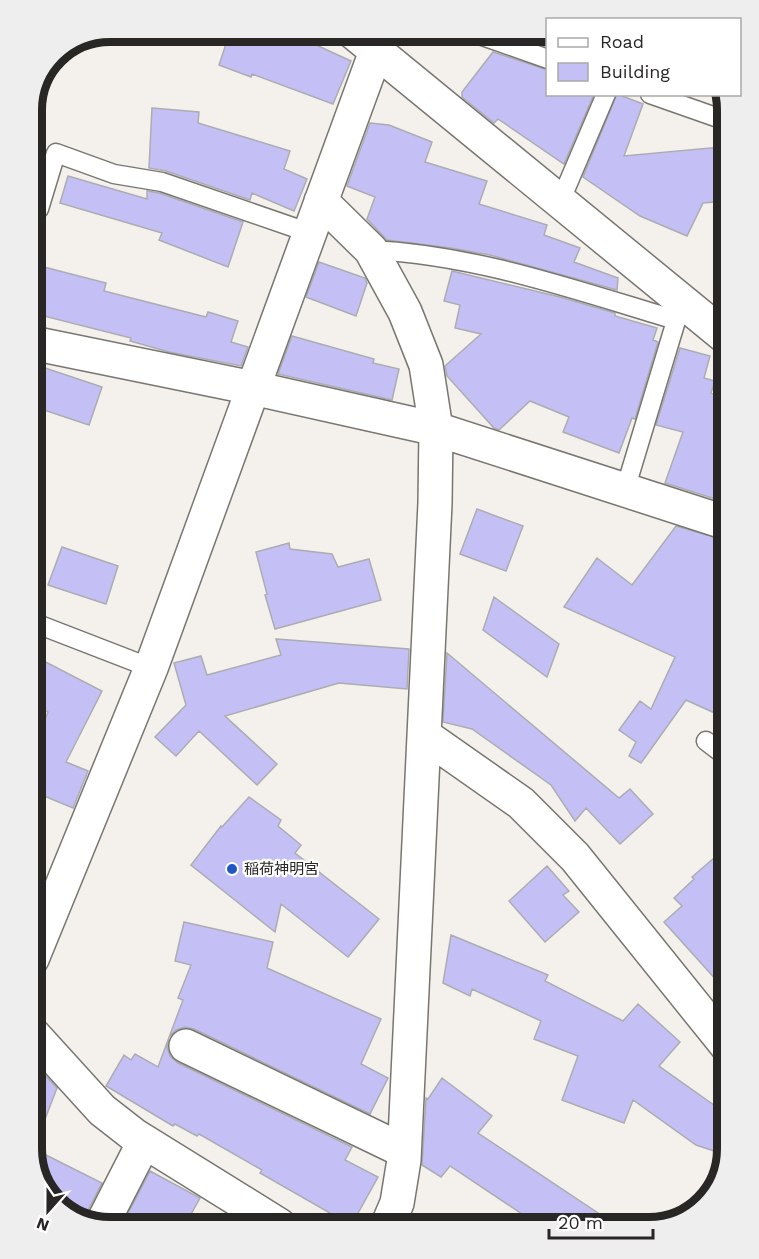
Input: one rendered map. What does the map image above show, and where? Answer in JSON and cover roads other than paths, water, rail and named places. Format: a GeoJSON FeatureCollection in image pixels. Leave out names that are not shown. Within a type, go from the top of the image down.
{"type":"FeatureCollection","features":[{"type":"Feature","properties":{"kind":"street"},"geometry":{"type":"LineString","coordinates":[[42,935],[151,668],[321,201],[369,42]]}},
{"type":"Feature","properties":{"kind":"street"},"geometry":{"type":"LineString","coordinates":[[375,42],[560,202],[679,311],[717,332]]}},
{"type":"Feature","properties":{"kind":"street"},"geometry":{"type":"LineString","coordinates":[[321,201],[371,250],[405,312],[426,365],[436,429],[435,503],[404,1151],[397,1203],[391,1217]]}},
{"type":"Feature","properties":{"kind":"street"},"geometry":{"type":"LineString","coordinates":[[42,345],[253,388],[436,429],[717,519]]}},
{"type":"Feature","properties":{"kind":"street"},"geometry":{"type":"LineString","coordinates":[[424,735],[521,803],[575,857],[717,1032]]}},
{"type":"Feature","properties":{"kind":"street"},"geometry":{"type":"LineString","coordinates":[[42,1044],[102,1110],[244,1216]]}},
{"type":"Feature","properties":{"kind":"street"},"geometry":{"type":"LineString","coordinates":[[186,1046],[404,1151]]}},
{"type":"Feature","properties":{"kind":"street"},"geometry":{"type":"LineString","coordinates":[[106,1217],[144,1142]]}},
{"type":"Feature","properties":{"kind":"lane"},"geometry":{"type":"LineString","coordinates":[[500,42],[546,58]]}},
{"type":"Feature","properties":{"kind":"lane"},"geometry":{"type":"LineString","coordinates":[[560,202],[605,96]]}},
{"type":"Feature","properties":{"kind":"lane"},"geometry":{"type":"LineString","coordinates":[[656,96],[717,117]]}},
{"type":"Feature","properties":{"kind":"lane"},"geometry":{"type":"LineString","coordinates":[[42,199],[56,153],[114,174],[162,182],[310,232]]}},
{"type":"Feature","properties":{"kind":"lane"},"geometry":{"type":"LineString","coordinates":[[371,250],[410,252],[494,267],[679,311],[625,490]]}},
{"type":"Feature","properties":{"kind":"lane"},"geometry":{"type":"LineString","coordinates":[[42,625],[151,668]]}},
{"type":"Feature","properties":{"kind":"lane"},"geometry":{"type":"LineString","coordinates":[[705,741],[717,749]]}},
{"type":"Feature","properties":{"kind":"place","name":"稲荷神明宮"},"geometry":{"type":"Point","coordinates":[232,869]}}]}
